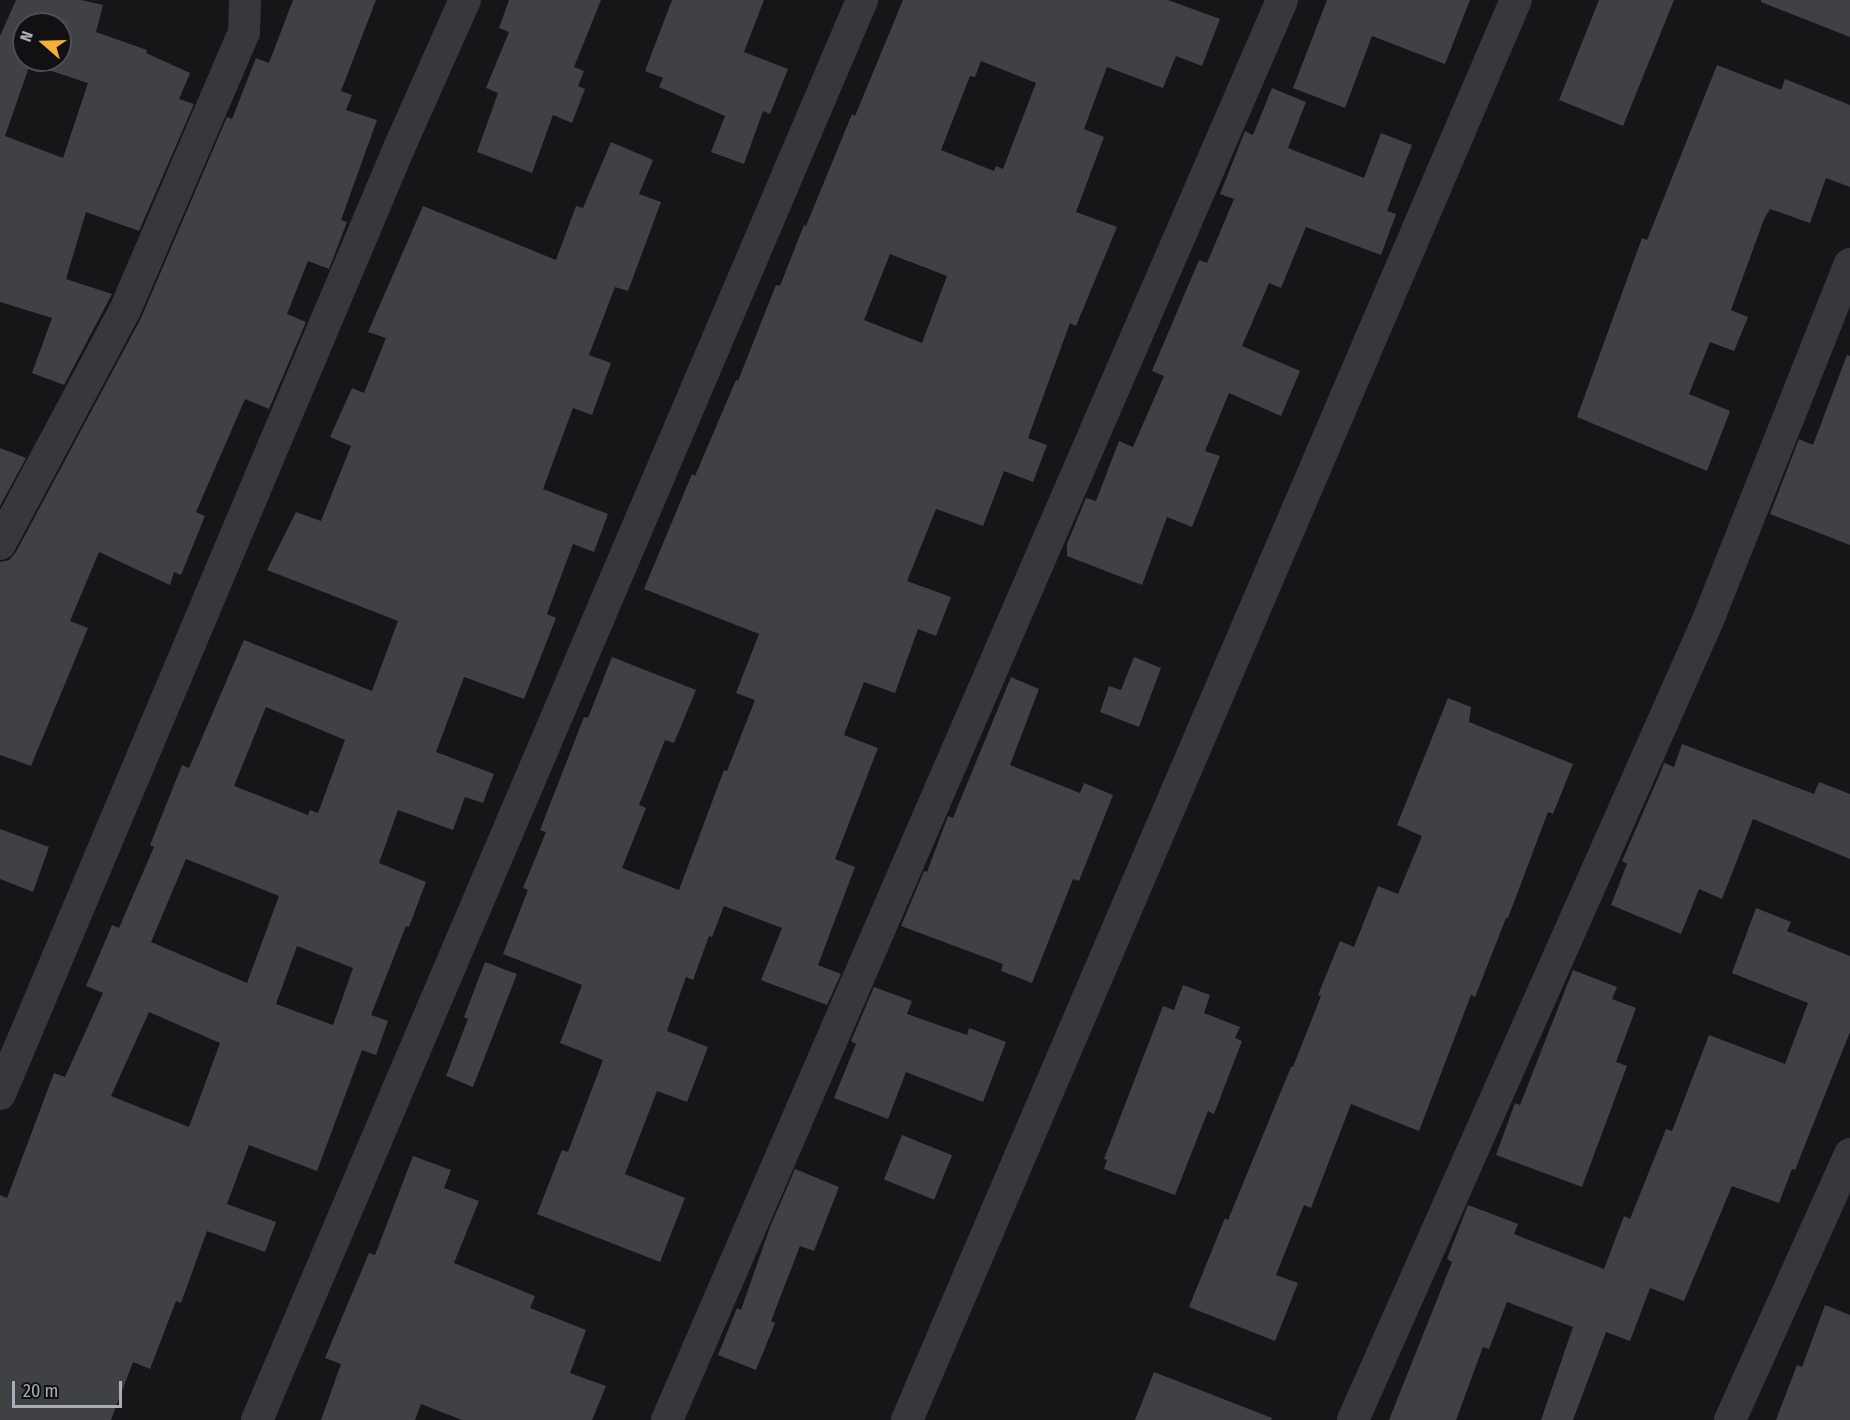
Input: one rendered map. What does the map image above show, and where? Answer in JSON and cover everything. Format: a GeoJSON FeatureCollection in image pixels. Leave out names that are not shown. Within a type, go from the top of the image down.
{"type":"FeatureCollection","features":[{"type":"Feature","properties":{"kind":"street"},"geometry":{"type":"LineString","coordinates":[[0,544],[125,310],[244,32],[245,0]]}},
{"type":"Feature","properties":{"kind":"street"},"geometry":{"type":"LineString","coordinates":[[0,1094],[389,170],[465,0]]}},
{"type":"Feature","properties":{"kind":"street"},"geometry":{"type":"LineString","coordinates":[[257,1420],[862,0]]}},
{"type":"Feature","properties":{"kind":"street"},"geometry":{"type":"LineString","coordinates":[[667,1420],[1282,0]]}},
{"type":"Feature","properties":{"kind":"street"},"geometry":{"type":"LineString","coordinates":[[907,1420],[1516,0]]}},
{"type":"Feature","properties":{"kind":"street"},"geometry":{"type":"LineString","coordinates":[[1353,1420],[1708,620],[1850,264]]}},
{"type":"Feature","properties":{"kind":"street"},"geometry":{"type":"LineString","coordinates":[[1730,1420],[1850,1154]]}},
{"type":"Feature","properties":{"kind":"building"},"geometry":{"type":"Polygon","coordinates":[[[16,0],[81,0],[103,5],[96,32],[147,50],[146,53],[190,73],[179,99],[194,104],[139,231],[86,212],[66,279],[112,294],[64,385],[32,373],[52,318],[0,302],[0,36],[16,0]],[[12,12],[12,72],[27,72],[5,136],[63,158],[88,83],[54,72],[72,72],[72,12],[12,12]]]}},
{"type":"Feature","properties":{"kind":"building"},"geometry":{"type":"Polygon","coordinates":[[[293,0],[376,0],[341,91],[352,95],[346,110],[377,120],[341,220],[347,222],[329,269],[308,261],[287,314],[306,322],[269,409],[245,399],[196,512],[205,516],[181,575],[174,572],[170,585],[99,552],[70,621],[88,628],[31,766],[0,755],[0,562],[9,560],[16,552],[141,318],[227,117],[232,119],[256,58],[269,63],[293,0]]]}},
{"type":"Feature","properties":{"kind":"building"},"geometry":{"type":"Polygon","coordinates":[[[509,0],[601,0],[574,67],[584,71],[578,86],[585,89],[572,123],[553,115],[532,173],[477,152],[498,93],[486,88],[509,32],[499,28],[509,0]]]}},
{"type":"Feature","properties":{"kind":"building"},"geometry":{"type":"Polygon","coordinates":[[[672,0],[764,0],[744,52],[788,69],[770,114],[763,111],[744,164],[711,152],[725,116],[659,87],[663,78],[645,71],[672,0]]]}},
{"type":"Feature","properties":{"kind":"building"},"geometry":{"type":"Polygon","coordinates":[[[903,0],[1168,0],[1220,19],[1202,66],[1176,56],[1163,88],[1107,67],[1084,129],[1104,137],[1076,212],[1117,227],[1076,326],[1070,323],[1028,438],[1047,445],[1033,482],[1004,471],[983,526],[936,509],[907,581],[951,597],[936,636],[918,629],[895,693],[864,682],[844,735],[878,748],[835,859],[855,867],[818,965],[841,974],[827,1005],[761,980],[782,928],[724,906],[712,937],[709,936],[693,980],[686,977],[667,1031],[708,1047],[687,1102],[657,1091],[625,1174],[685,1198],[660,1262],[537,1214],[562,1150],[568,1152],[603,1060],[560,1043],[582,985],[503,954],[528,890],[523,888],[546,832],[540,830],[584,717],[588,718],[612,657],[696,690],[674,743],[665,740],[639,805],[646,808],[622,868],[679,890],[724,770],[727,771],[755,700],[736,693],[759,634],[644,589],[692,474],[695,476],[736,380],[738,381],[776,285],[780,286],[852,114],[855,116],[903,0]],[[981,61],[975,77],[970,76],[941,150],[994,171],[996,166],[1003,169],[1036,83],[981,61]],[[890,254],[864,320],[922,343],[947,276],[890,254]]]}},
{"type":"Feature","properties":{"kind":"building"},"geometry":{"type":"Polygon","coordinates":[[[1327,0],[1470,0],[1445,64],[1372,36],[1345,108],[1293,88],[1327,0]]]}},
{"type":"Feature","properties":{"kind":"building"},"geometry":{"type":"Polygon","coordinates":[[[1599,0],[1674,0],[1623,126],[1559,100],[1599,0]]]}},
{"type":"Feature","properties":{"kind":"building"},"geometry":{"type":"Polygon","coordinates":[[[1761,0],[1850,0],[1850,37],[1761,2],[1761,0]]]}},
{"type":"Feature","properties":{"kind":"building"},"geometry":{"type":"Polygon","coordinates":[[[1717,65],[1781,90],[1785,79],[1850,105],[1850,187],[1826,178],[1810,223],[1770,209],[1764,219],[1731,310],[1748,317],[1734,351],[1710,342],[1689,394],[1730,411],[1707,471],[1577,417],[1642,238],[1647,240],[1717,65]]]}},
{"type":"Feature","properties":{"kind":"building"},"geometry":{"type":"Polygon","coordinates":[[[1272,88],[1306,102],[1288,148],[1364,178],[1381,133],[1412,145],[1387,211],[1396,214],[1381,255],[1306,227],[1281,288],[1269,283],[1242,346],[1300,371],[1281,416],[1229,393],[1205,451],[1220,456],[1192,527],[1167,517],[1142,585],[1067,556],[1067,544],[1086,498],[1096,501],[1119,441],[1133,447],[1164,376],[1152,371],[1199,260],[1207,263],[1234,199],[1220,194],[1245,131],[1253,135],[1272,88]]]}},
{"type":"Feature","properties":{"kind":"building"},"geometry":{"type":"Polygon","coordinates":[[[611,142],[653,160],[639,194],[661,202],[628,291],[615,287],[589,355],[611,363],[592,415],[573,408],[543,489],[608,514],[594,552],[573,544],[547,614],[556,618],[524,699],[464,677],[436,752],[494,774],[483,803],[465,797],[453,830],[398,810],[379,863],[426,882],[371,1015],[388,1021],[376,1055],[362,1050],[317,1171],[249,1145],[227,1204],[276,1222],[265,1252],[207,1231],[181,1303],[176,1301],[150,1369],[133,1362],[111,1420],[0,1420],[0,1195],[7,1198],[54,1073],[65,1077],[103,993],[86,986],[112,925],[119,928],[154,847],[150,845],[182,765],[189,768],[244,640],[372,691],[398,621],[267,570],[296,512],[321,521],[351,446],[330,437],[352,388],[364,393],[386,338],[368,332],[423,206],[556,260],[576,206],[583,208],[611,142]],[[266,707],[234,786],[308,815],[310,810],[318,813],[345,740],[266,707]],[[186,859],[151,942],[247,983],[279,896],[186,859]],[[297,946],[276,1004],[333,1025],[353,968],[297,946]],[[149,1012],[111,1096],[189,1127],[220,1043],[149,1012]]]}},
{"type":"Feature","properties":{"kind":"building"},"geometry":{"type":"Polygon","coordinates":[[[1847,355],[1850,356],[1850,545],[1770,514],[1799,439],[1813,445],[1847,355]]]}},
{"type":"Feature","properties":{"kind":"building"},"geometry":{"type":"Polygon","coordinates":[[[0,448],[26,458],[0,506],[0,448]]]}},
{"type":"Feature","properties":{"kind":"building"},"geometry":{"type":"Polygon","coordinates":[[[1134,657],[1161,668],[1139,727],[1100,712],[1109,686],[1121,690],[1134,657]]]}},
{"type":"Feature","properties":{"kind":"building"},"geometry":{"type":"Polygon","coordinates":[[[1011,677],[1039,689],[1010,765],[1080,793],[1084,783],[1113,795],[1079,881],[1073,879],[1032,983],[1001,971],[1003,964],[901,926],[924,871],[927,872],[948,816],[953,818],[1011,677]]]}},
{"type":"Feature","properties":{"kind":"building"},"geometry":{"type":"Polygon","coordinates":[[[1448,698],[1471,707],[1469,722],[1573,764],[1553,814],[1548,812],[1475,997],[1471,995],[1419,1131],[1351,1104],[1311,1208],[1304,1205],[1276,1275],[1298,1283],[1275,1341],[1189,1307],[1225,1218],[1228,1220],[1291,1067],[1293,1067],[1340,941],[1354,947],[1378,886],[1398,894],[1422,836],[1397,825],[1448,698]]]}},
{"type":"Feature","properties":{"kind":"building"},"geometry":{"type":"Polygon","coordinates":[[[1682,744],[1814,794],[1819,782],[1850,794],[1850,859],[1753,819],[1722,899],[1699,889],[1681,934],[1611,905],[1627,864],[1622,861],[1664,763],[1674,767],[1682,744]]]}},
{"type":"Feature","properties":{"kind":"building"},"geometry":{"type":"Polygon","coordinates":[[[0,829],[49,847],[33,892],[0,879],[0,829]]]}},
{"type":"Feature","properties":{"kind":"building"},"geometry":{"type":"Polygon","coordinates":[[[1756,908],[1791,922],[1787,931],[1850,956],[1850,1032],[1795,1170],[1792,1169],[1779,1203],[1732,1186],[1684,1301],[1650,1288],[1630,1341],[1606,1332],[1573,1420],[1541,1420],[1573,1327],[1507,1302],[1489,1349],[1483,1347],[1456,1420],[1389,1420],[1452,1262],[1447,1259],[1468,1205],[1518,1224],[1514,1234],[1604,1269],[1624,1216],[1630,1219],[1666,1129],[1672,1131],[1709,1035],[1785,1064],[1808,1003],[1732,973],[1756,908]]]}},
{"type":"Feature","properties":{"kind":"building"},"geometry":{"type":"Polygon","coordinates":[[[485,962],[517,974],[473,1087],[446,1076],[468,1019],[464,1017],[485,962]]]}},
{"type":"Feature","properties":{"kind":"building"},"geometry":{"type":"Polygon","coordinates":[[[1573,970],[1617,987],[1612,999],[1636,1008],[1616,1062],[1627,1066],[1582,1187],[1496,1155],[1515,1103],[1520,1105],[1573,970]]]}},
{"type":"Feature","properties":{"kind":"building"},"geometry":{"type":"Polygon","coordinates":[[[1183,985],[1210,995],[1204,1013],[1240,1027],[1235,1038],[1242,1041],[1214,1114],[1208,1111],[1175,1195],[1104,1169],[1107,1160],[1104,1159],[1163,1006],[1174,1010],[1183,985]]]}},
{"type":"Feature","properties":{"kind":"building"},"geometry":{"type":"Polygon","coordinates":[[[874,987],[912,1001],[907,1014],[967,1035],[969,1028],[1006,1042],[983,1102],[906,1072],[888,1119],[834,1098],[856,1044],[851,1041],[874,987]]]}},
{"type":"Feature","properties":{"kind":"building"},"geometry":{"type":"Polygon","coordinates":[[[902,1135],[952,1155],[934,1200],[884,1180],[902,1135]]]}},
{"type":"Feature","properties":{"kind":"building"},"geometry":{"type":"Polygon","coordinates":[[[413,1156],[451,1170],[444,1188],[479,1201],[454,1263],[535,1296],[530,1308],[586,1330],[570,1373],[606,1386],[592,1420],[462,1420],[421,1404],[415,1420],[321,1420],[341,1364],[325,1358],[369,1253],[375,1255],[413,1156]]]}},
{"type":"Feature","properties":{"kind":"building"},"geometry":{"type":"Polygon","coordinates":[[[795,1169],[839,1187],[814,1251],[800,1246],[771,1321],[775,1323],[756,1370],[718,1355],[737,1308],[741,1310],[770,1227],[795,1169]]]}},
{"type":"Feature","properties":{"kind":"building"},"geometry":{"type":"Polygon","coordinates":[[[1825,1305],[1850,1315],[1850,1420],[1776,1420],[1797,1365],[1802,1367],[1825,1305]]]}},
{"type":"Feature","properties":{"kind":"building"},"geometry":{"type":"Polygon","coordinates":[[[1154,1372],[1272,1418],[1271,1420],[1135,1420],[1154,1372]]]}}]}
